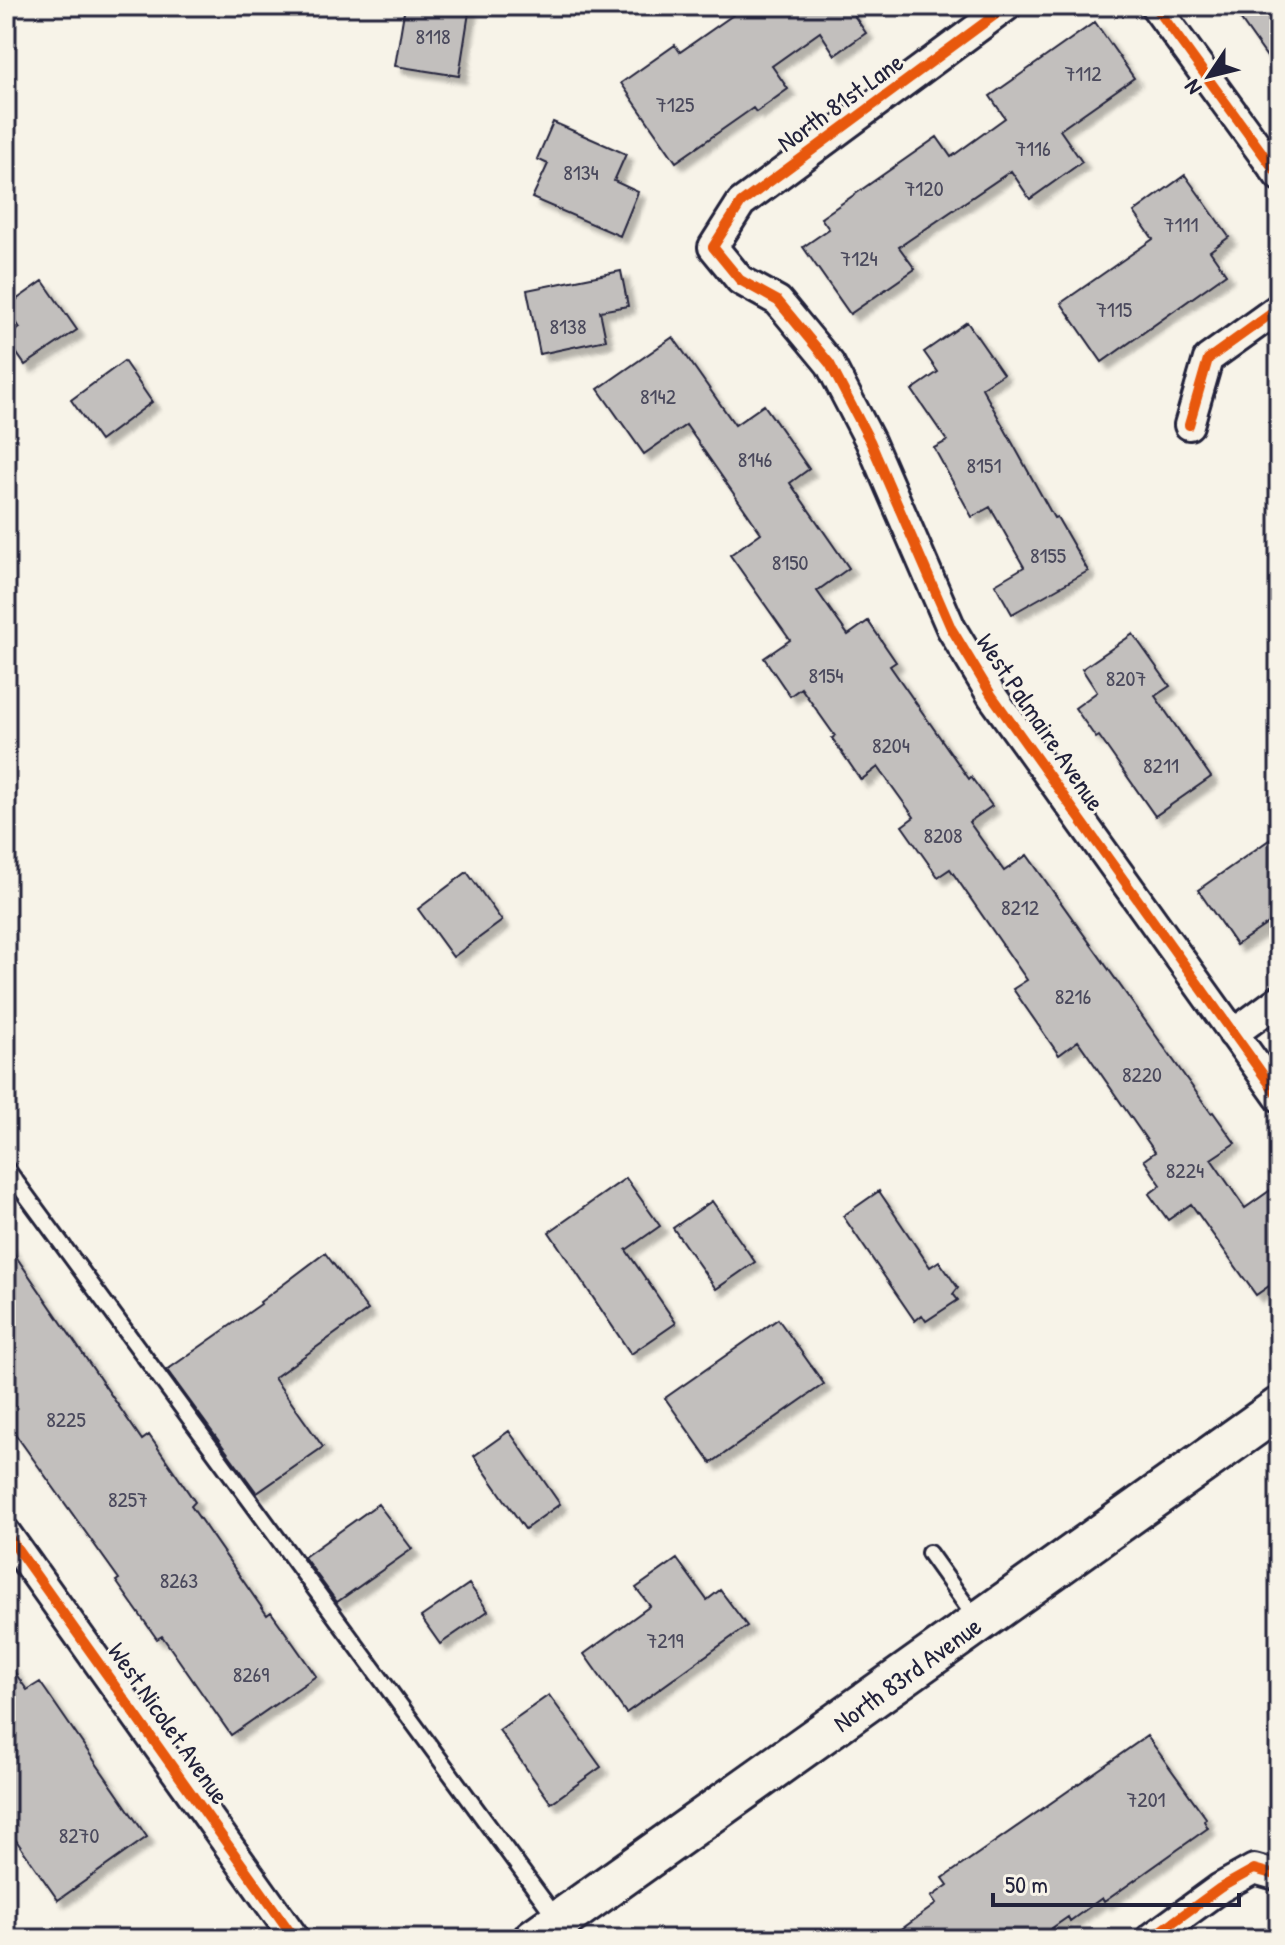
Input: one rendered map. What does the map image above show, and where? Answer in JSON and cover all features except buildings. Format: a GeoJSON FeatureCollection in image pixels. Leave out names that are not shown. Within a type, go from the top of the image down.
{"type":"FeatureCollection","features":[{"type":"Feature","properties":{"kind":"main road","name":"North 83rd Avenue"},"geometry":{"type":"LineString","coordinates":[[547,1931],[1279,1408]]}},
{"type":"Feature","properties":{"kind":"street","name":"North 81st Lane"},"geometry":{"type":"LineString","coordinates":[[713,247],[741,203],[1007,6]]}},
{"type":"Feature","properties":{"kind":"street"},"geometry":{"type":"LineString","coordinates":[[1155,6],[1279,176]]}},
{"type":"Feature","properties":{"kind":"street","name":"West Palmaire Avenue"},"geometry":{"type":"LineString","coordinates":[[713,247],[740,280],[778,301],[830,364],[870,441],[951,628],[984,683],[1279,1097]]}},
{"type":"Feature","properties":{"kind":"street"},"geometry":{"type":"LineString","coordinates":[[1189,425],[1208,359],[1279,308]]}},
{"type":"Feature","properties":{"kind":"street"},"geometry":{"type":"LineString","coordinates":[[1233,1034],[1279,1000]]}},
{"type":"Feature","properties":{"kind":"street","name":"West Nicolet Avenue"},"geometry":{"type":"LineString","coordinates":[[6,1533],[295,1939]]}},
{"type":"Feature","properties":{"kind":"street"},"geometry":{"type":"LineString","coordinates":[[1150,1939],[1220,1888],[1266,1873]]}},
{"type":"Feature","properties":{"kind":"lane"},"geometry":{"type":"LineString","coordinates":[[6,1168],[547,1931]]}},
{"type":"Feature","properties":{"kind":"lane"},"geometry":{"type":"LineString","coordinates":[[929,1553],[978,1623]]}},
{"type":"Feature","properties":{"kind":"cycle path"},"geometry":{"type":"LineString","coordinates":[[1007,6],[741,203],[713,247],[740,280],[778,301],[830,364],[870,441],[951,628],[992,696],[1279,1097]]}},
{"type":"Feature","properties":{"kind":"cycle path"},"geometry":{"type":"LineString","coordinates":[[1155,6],[1279,176]]}},
{"type":"Feature","properties":{"kind":"cycle path"},"geometry":{"type":"LineString","coordinates":[[1189,425],[1208,359],[1279,308]]}},
{"type":"Feature","properties":{"kind":"cycle path"},"geometry":{"type":"LineString","coordinates":[[6,1533],[295,1939]]}},
{"type":"Feature","properties":{"kind":"cycle path"},"geometry":{"type":"LineString","coordinates":[[1150,1939],[1220,1888],[1254,1869],[1279,1876]]}}]}
